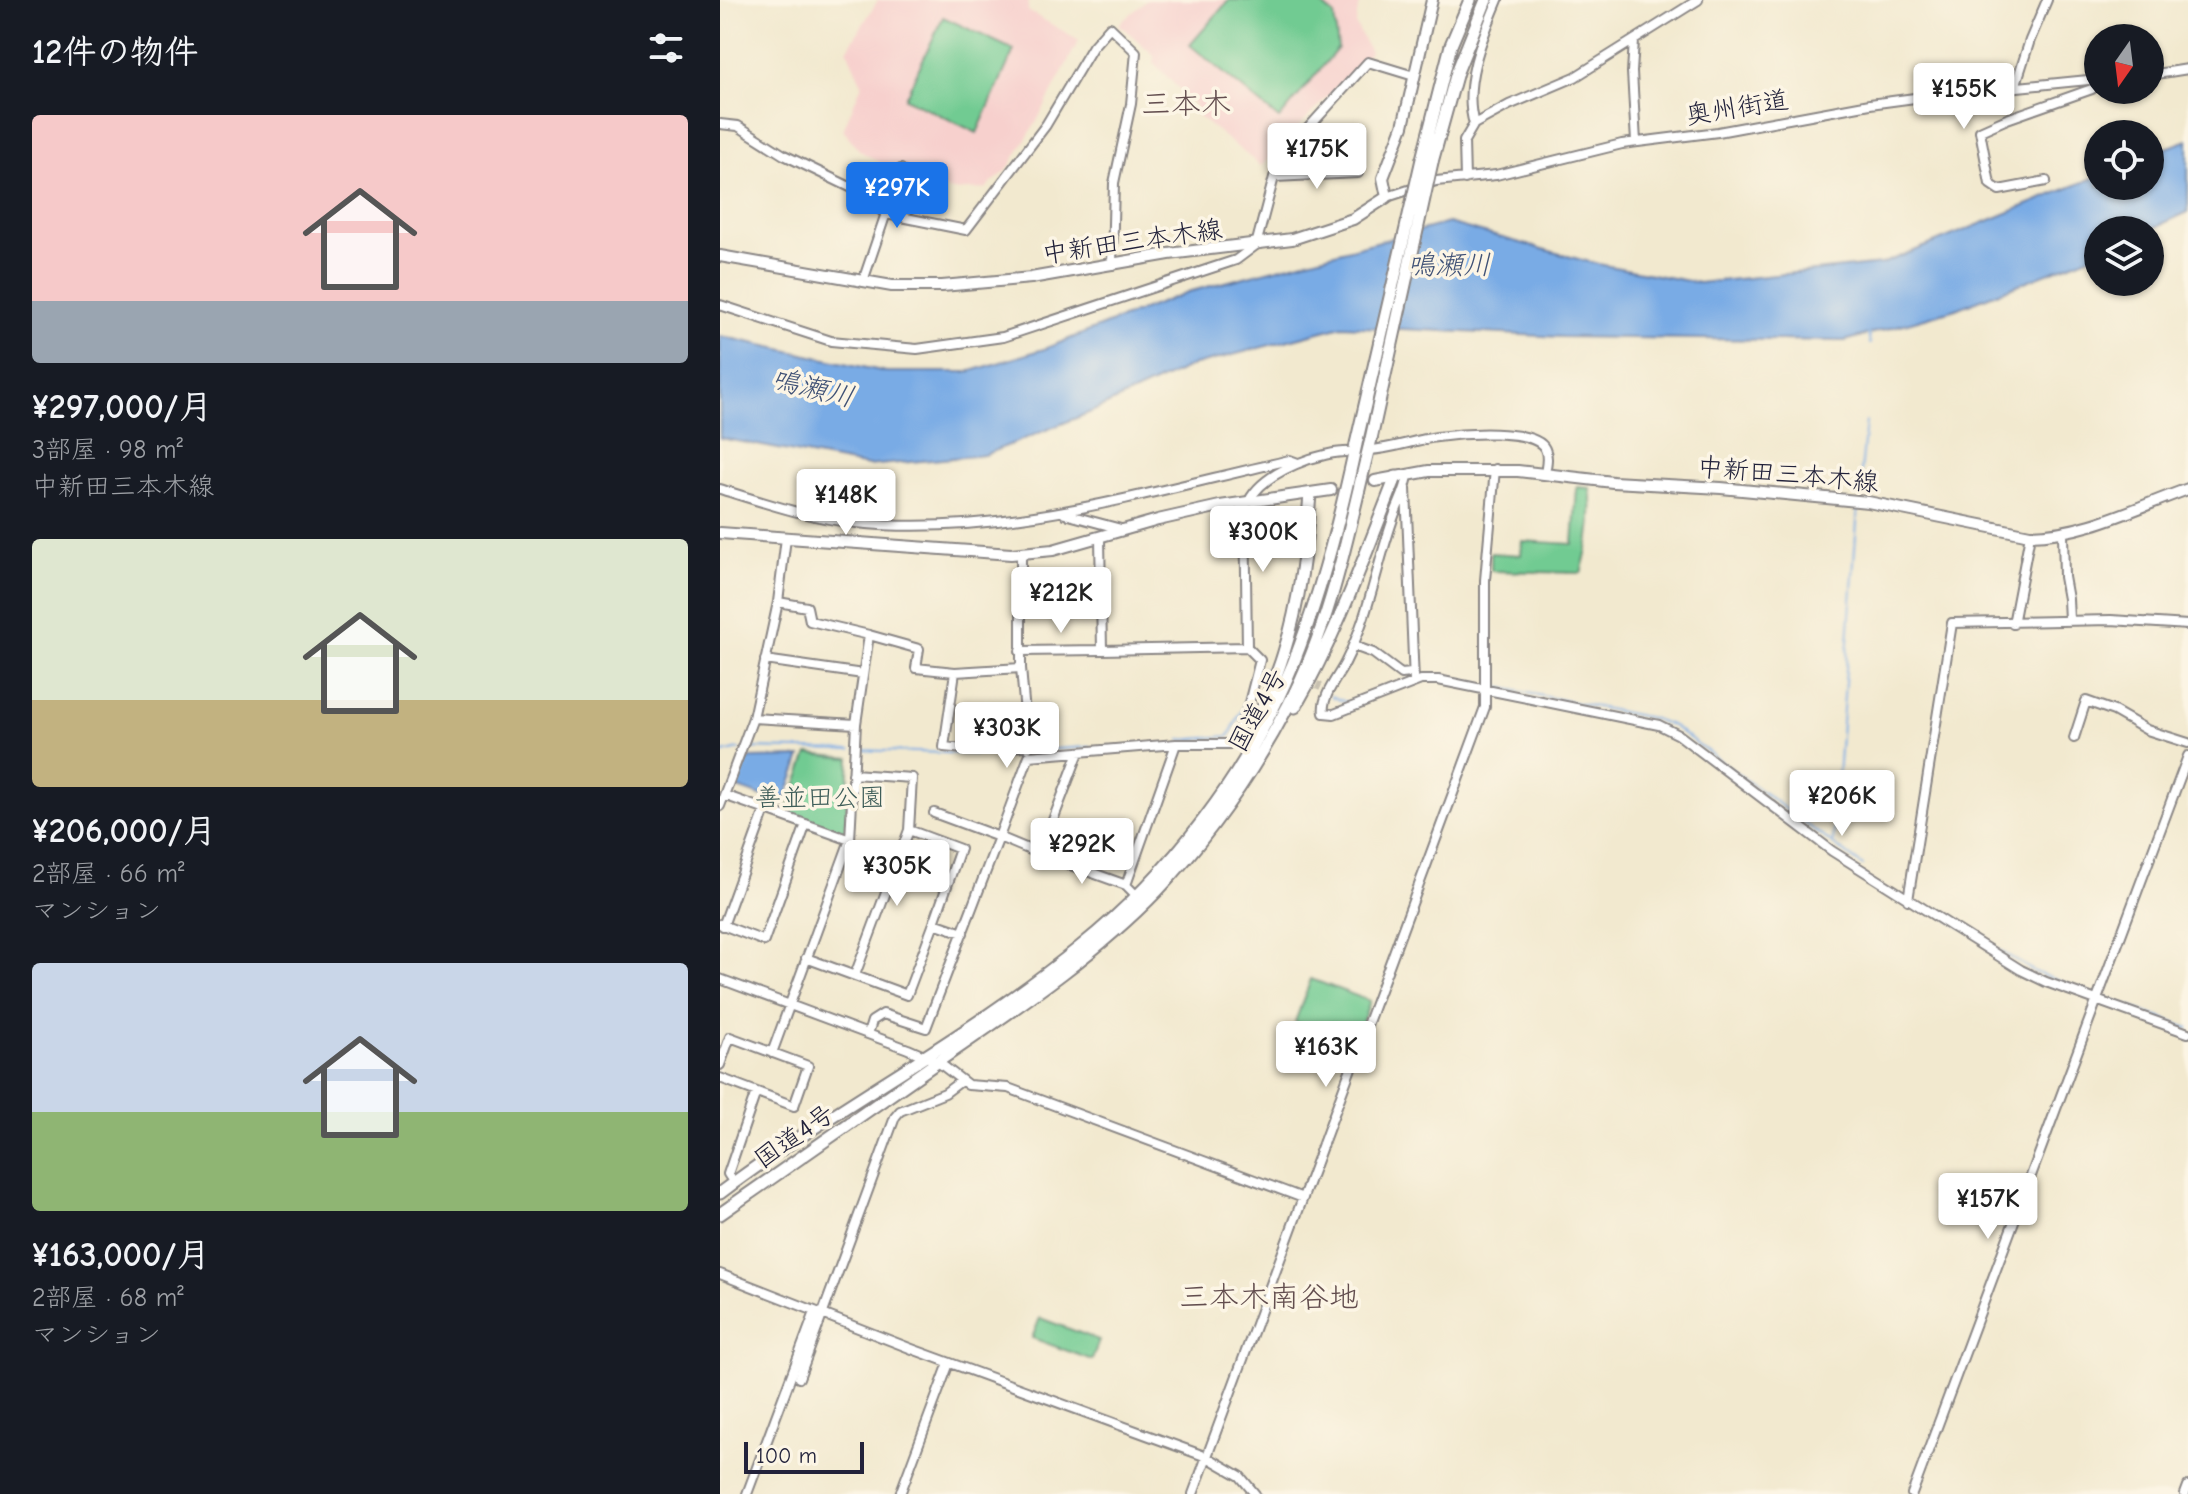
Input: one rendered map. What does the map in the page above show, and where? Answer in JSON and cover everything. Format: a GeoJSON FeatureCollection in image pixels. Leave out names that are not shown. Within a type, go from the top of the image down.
{"type":"FeatureCollection","features":[{"type":"Feature","properties":{"kind":"highway","name":"国道4号"},"geometry":{"type":"LineString","coordinates":[[720,1193],[1080,947],[1137,896],[1192,833],[1242,760],[1279,696],[1303,637],[1329,557],[1427,160],[1486,0]]}},
{"type":"Feature","properties":{"kind":"highway","name":"国道4号"},"geometry":{"type":"LineString","coordinates":[[720,1214],[1041,990],[1157,891],[1200,843],[1229,801],[1290,702],[1314,649],[1332,597],[1370,445],[1451,45],[1469,1]]}},
{"type":"Feature","properties":{"kind":"highway"},"geometry":{"type":"LineString","coordinates":[[1229,801],[1266,756],[1318,666],[1402,476]]}},
{"type":"Feature","properties":{"kind":"highway"},"geometry":{"type":"LineString","coordinates":[[1242,760],[1284,652],[1301,567],[1310,494]]}},
{"type":"Feature","properties":{"kind":"main road"},"geometry":{"type":"LineString","coordinates":[[1387,197],[1383,178],[1403,126],[1431,3]]}},
{"type":"Feature","properties":{"kind":"main road","name":"中新田三本木線"},"geometry":{"type":"LineString","coordinates":[[720,256],[892,286],[942,286],[1031,278],[1169,254],[1292,239],[1353,219],[1387,197]]}},
{"type":"Feature","properties":{"kind":"main road","name":"中新田三本木線"},"geometry":{"type":"LineString","coordinates":[[1375,481],[1429,471],[1495,469],[1626,483],[1862,501],[2030,535],[2063,533],[2188,489]]}},
{"type":"Feature","properties":{"kind":"main road"},"geometry":{"type":"LineString","coordinates":[[720,533],[1021,553],[1053,550],[1192,512],[1331,490]]}},
{"type":"Feature","properties":{"kind":"street"},"geometry":{"type":"LineString","coordinates":[[1474,124],[1470,103],[1473,80],[1484,36],[1498,0]]}},
{"type":"Feature","properties":{"kind":"street"},"geometry":{"type":"LineString","coordinates":[[1465,179],[1464,141],[1474,124],[1509,105],[1575,77],[1698,0]]}},
{"type":"Feature","properties":{"kind":"street"},"geometry":{"type":"LineString","coordinates":[[2015,87],[2047,0]]}},
{"type":"Feature","properties":{"kind":"street"},"geometry":{"type":"LineString","coordinates":[[720,124],[738,126],[784,155],[852,188],[886,214],[966,230],[1046,125],[1093,46],[1110,27],[1136,52],[1131,104],[1114,183],[1112,265]]}},
{"type":"Feature","properties":{"kind":"street"},"geometry":{"type":"LineString","coordinates":[[1634,41],[1632,72],[1636,142]]}},
{"type":"Feature","properties":{"kind":"street"},"geometry":{"type":"LineString","coordinates":[[720,305],[831,341],[917,349],[1003,337],[1236,260],[1256,245],[1274,177],[1302,148],[1302,135],[1368,62],[1414,76]]}},
{"type":"Feature","properties":{"kind":"street"},"geometry":{"type":"LineString","coordinates":[[2164,73],[2188,69]]}},
{"type":"Feature","properties":{"kind":"street","name":"奥州街道"},"geometry":{"type":"LineString","coordinates":[[1387,197],[1436,181],[1496,175],[1636,142],[1741,129],[1870,104],[2084,82]]}},
{"type":"Feature","properties":{"kind":"street"},"geometry":{"type":"LineString","coordinates":[[2046,181],[1999,190],[1990,184],[1980,131],[2084,92]]}},
{"type":"Feature","properties":{"kind":"street"},"geometry":{"type":"LineString","coordinates":[[863,281],[901,169]]}},
{"type":"Feature","properties":{"kind":"street"},"geometry":{"type":"LineString","coordinates":[[1274,177],[1358,173]]}},
{"type":"Feature","properties":{"kind":"street"},"geometry":{"type":"LineString","coordinates":[[1370,445],[1434,437],[1524,435],[1545,448],[1545,474]]}},
{"type":"Feature","properties":{"kind":"street"},"geometry":{"type":"LineString","coordinates":[[1273,665],[1260,660],[1247,647],[1247,501],[1269,479],[1298,463],[1355,448]]}},
{"type":"Feature","properties":{"kind":"street"},"geometry":{"type":"LineString","coordinates":[[720,489],[800,513],[857,523],[933,525],[1060,513],[1290,460],[1298,463]]}},
{"type":"Feature","properties":{"kind":"street"},"geometry":{"type":"LineString","coordinates":[[1193,1494],[1485,707],[1485,580],[1495,469]]}},
{"type":"Feature","properties":{"kind":"street"},"geometry":{"type":"LineString","coordinates":[[1402,476],[1406,488],[1413,678]]}},
{"type":"Feature","properties":{"kind":"street"},"geometry":{"type":"LineString","coordinates":[[1406,488],[1392,520],[1354,646],[1325,689],[1324,713],[1328,715],[1413,678]]}},
{"type":"Feature","properties":{"kind":"street"},"geometry":{"type":"LineString","coordinates":[[1060,513],[1122,530]]}},
{"type":"Feature","properties":{"kind":"street"},"geometry":{"type":"LineString","coordinates":[[2063,533],[2069,620]]}},
{"type":"Feature","properties":{"kind":"street"},"geometry":{"type":"LineString","coordinates":[[2013,624],[2030,535]]}},
{"type":"Feature","properties":{"kind":"street"},"geometry":{"type":"LineString","coordinates":[[720,806],[753,718],[778,602],[786,538]]}},
{"type":"Feature","properties":{"kind":"street"},"geometry":{"type":"LineString","coordinates":[[1100,538],[1102,650]]}},
{"type":"Feature","properties":{"kind":"street"},"geometry":{"type":"LineString","coordinates":[[868,1034],[872,1021],[883,1014],[926,1028],[1029,751],[1020,651],[1021,553]]}},
{"type":"Feature","properties":{"kind":"street"},"geometry":{"type":"LineString","coordinates":[[778,602],[807,607],[810,621],[919,649],[916,668],[955,672],[1021,668]]}},
{"type":"Feature","properties":{"kind":"street"},"geometry":{"type":"LineString","coordinates":[[1908,897],[1950,627],[1958,622],[2013,624],[2069,620],[2188,625]]}},
{"type":"Feature","properties":{"kind":"street"},"geometry":{"type":"LineString","coordinates":[[772,1053],[850,840],[856,724],[869,635]]}},
{"type":"Feature","properties":{"kind":"street"},"geometry":{"type":"LineString","coordinates":[[1354,646],[1373,653],[1401,674],[1413,678],[1487,686],[1646,722],[1672,731],[1832,851],[2021,970],[2188,1033]]}},
{"type":"Feature","properties":{"kind":"street"},"geometry":{"type":"LineString","coordinates":[[1020,651],[1247,647]]}},
{"type":"Feature","properties":{"kind":"street"},"geometry":{"type":"LineString","coordinates":[[765,660],[863,674]]}},
{"type":"Feature","properties":{"kind":"street"},"geometry":{"type":"LineString","coordinates":[[955,672],[944,747],[1079,752],[1176,744],[1231,744],[1247,711],[1260,660]]}},
{"type":"Feature","properties":{"kind":"street"},"geometry":{"type":"LineString","coordinates":[[2074,738],[2086,701],[2114,711],[2147,730],[2188,743]]}},
{"type":"Feature","properties":{"kind":"street"},"geometry":{"type":"LineString","coordinates":[[753,718],[856,724]]}},
{"type":"Feature","properties":{"kind":"street"},"geometry":{"type":"LineString","coordinates":[[1126,885],[1176,744]]}},
{"type":"Feature","properties":{"kind":"street"},"geometry":{"type":"LineString","coordinates":[[1040,854],[1079,752]]}},
{"type":"Feature","properties":{"kind":"street"},"geometry":{"type":"LineString","coordinates":[[1912,1494],[2188,756]]}},
{"type":"Feature","properties":{"kind":"street"},"geometry":{"type":"LineString","coordinates":[[853,774],[912,778],[909,830],[855,975]]}},
{"type":"Feature","properties":{"kind":"street"},"geometry":{"type":"LineString","coordinates":[[724,795],[850,840]]}},
{"type":"Feature","properties":{"kind":"street"},"geometry":{"type":"LineString","coordinates":[[765,810],[722,925],[764,941],[806,824]]}},
{"type":"Feature","properties":{"kind":"street"},"geometry":{"type":"LineString","coordinates":[[934,813],[1126,885],[1137,896]]}},
{"type":"Feature","properties":{"kind":"street"},"geometry":{"type":"LineString","coordinates":[[806,958],[907,995],[960,849],[909,830]]}},
{"type":"Feature","properties":{"kind":"street"},"geometry":{"type":"LineString","coordinates":[[934,923],[963,933]]}},
{"type":"Feature","properties":{"kind":"street"},"geometry":{"type":"LineString","coordinates":[[720,979],[924,1055],[961,1081],[976,1086],[1008,1088],[1303,1198]]}},
{"type":"Feature","properties":{"kind":"street"},"geometry":{"type":"LineString","coordinates":[[720,1065],[730,1037],[808,1066],[794,1106],[720,1078]]}},
{"type":"Feature","properties":{"kind":"street"},"geometry":{"type":"LineString","coordinates":[[747,1494],[895,1117],[900,1111],[945,1093],[961,1081]]}},
{"type":"Feature","properties":{"kind":"street"},"geometry":{"type":"LineString","coordinates":[[734,1183],[728,1174],[756,1092]]}},
{"type":"Feature","properties":{"kind":"street"},"geometry":{"type":"LineString","coordinates":[[720,1274],[949,1363],[1207,1457],[1240,1476],[1255,1494]]}},
{"type":"Feature","properties":{"kind":"street"},"geometry":{"type":"LineString","coordinates":[[799,1378],[819,1313]]}},
{"type":"Feature","properties":{"kind":"street"},"geometry":{"type":"LineString","coordinates":[[900,1494],[949,1363]]}},
{"type":"Feature","properties":{"kind":"street"},"geometry":{"type":"LineString","coordinates":[[2185,1494],[2188,1486]]}},
{"type":"Feature","properties":{"kind":"shaded area"},"geometry":{"type":"Polygon","coordinates":[[[878,0],[1029,0],[1028,11],[1079,40],[1036,123],[1007,170],[985,189],[952,191],[895,171],[860,151],[843,130],[862,84],[847,50],[878,0]]]}},
{"type":"Feature","properties":{"kind":"shaded area"},"geometry":{"type":"Polygon","coordinates":[[[1147,0],[1363,0],[1358,8],[1356,25],[1370,52],[1261,166],[1195,114],[1197,108],[1154,63],[1154,55],[1119,24],[1147,0]]]}},
{"type":"Feature","properties":{"kind":"green space"},"geometry":{"type":"Polygon","coordinates":[[[1229,0],[1316,0],[1334,15],[1338,48],[1279,119],[1190,45],[1229,0]]]}},
{"type":"Feature","properties":{"kind":"green space"},"geometry":{"type":"Polygon","coordinates":[[[943,17],[1014,50],[977,133],[905,98],[943,17]]]}},
{"type":"Feature","properties":{"kind":"green space"},"geometry":{"type":"Polygon","coordinates":[[[1577,487],[1590,488],[1591,499],[1590,531],[1581,573],[1491,571],[1491,553],[1521,555],[1522,541],[1573,544],[1577,487]]]}},
{"type":"Feature","properties":{"kind":"green space","name":"善並田公園"},"geometry":{"type":"Polygon","coordinates":[[[808,754],[850,758],[845,834],[786,813],[808,754]]]}},
{"type":"Feature","properties":{"kind":"green space"},"geometry":{"type":"Polygon","coordinates":[[[1311,979],[1370,1001],[1354,1044],[1295,1022],[1311,979]]]}},
{"type":"Feature","properties":{"kind":"green space"},"geometry":{"type":"Polygon","coordinates":[[[1040,1318],[1099,1340],[1092,1360],[1032,1338],[1040,1318]]]}},
{"type":"Feature","properties":{"kind":"water","name":"鳴瀬川"},"geometry":{"type":"Polygon","coordinates":[[[2188,140],[2188,212],[2164,223],[2164,216],[2084,216],[2084,259],[1956,309],[1845,341],[1562,337],[1342,326],[1191,366],[1091,412],[984,455],[868,466],[720,438],[720,336],[886,372],[968,372],[1044,349],[1188,292],[1448,223],[1593,263],[1699,283],[1882,264],[2084,182],[2084,200],[2164,200],[2164,149],[2188,140]]]}},
{"type":"Feature","properties":{"kind":"water"},"geometry":{"type":"Polygon","coordinates":[[[801,757],[783,804],[735,787],[743,765],[750,758],[801,757]]]}},
{"type":"Feature","properties":{"kind":"waterway"},"geometry":{"type":"LineString","coordinates":[[1868,333],[1870,344]]}},
{"type":"Feature","properties":{"kind":"waterway"},"geometry":{"type":"LineString","coordinates":[[1859,493],[1866,421]]}},
{"type":"Feature","properties":{"kind":"waterway"},"geometry":{"type":"LineString","coordinates":[[1833,843],[1858,508]]}},
{"type":"Feature","properties":{"kind":"waterway"},"geometry":{"type":"LineString","coordinates":[[1180,740],[1229,736],[1242,710],[1254,668]]}},
{"type":"Feature","properties":{"kind":"waterway"},"geometry":{"type":"LineString","coordinates":[[1262,668],[1271,668]]}},
{"type":"Feature","properties":{"kind":"waterway"},"geometry":{"type":"LineString","coordinates":[[1421,676],[1482,684]]}},
{"type":"Feature","properties":{"kind":"waterway"},"geometry":{"type":"LineString","coordinates":[[1331,696],[1353,702],[1411,679]]}},
{"type":"Feature","properties":{"kind":"waterway"},"geometry":{"type":"LineString","coordinates":[[1488,685],[1651,718],[1673,726],[1863,866]]}},
{"type":"Feature","properties":{"kind":"waterway"},"geometry":{"type":"LineString","coordinates":[[857,750],[975,754],[1090,747]]}},
{"type":"Feature","properties":{"kind":"waterway"},"geometry":{"type":"LineString","coordinates":[[745,748],[851,750]]}},
{"type":"Feature","properties":{"kind":"waterway"},"geometry":{"type":"LineString","coordinates":[[720,754],[739,749]]}},
{"type":"Feature","properties":{"kind":"waterway"},"geometry":{"type":"LineString","coordinates":[[1946,918],[2035,972],[2096,995]]}},
{"type":"Feature","properties":{"kind":"waterway"},"geometry":{"type":"LineString","coordinates":[[2102,997],[2188,1028]]}},
{"type":"Feature","properties":{"kind":"tunnel"},"geometry":{"type":"LineString","coordinates":[[1273,665],[1321,687]]}},
{"type":"Feature","properties":{"kind":"district","name":"三本木"},"geometry":{"type":"Point","coordinates":[1186,104]}},
{"type":"Feature","properties":{"kind":"district","name":"三本木南谷地"},"geometry":{"type":"Point","coordinates":[1269,1297]}}]}
